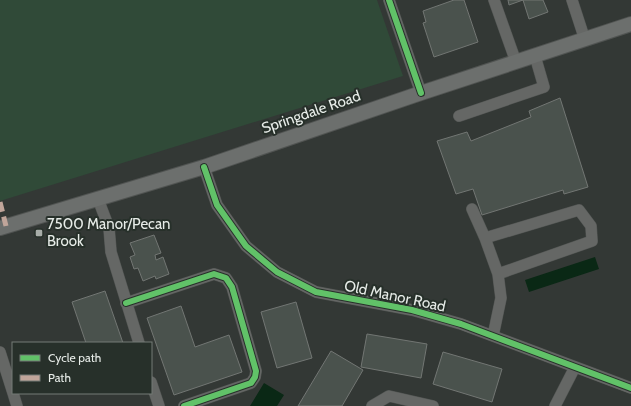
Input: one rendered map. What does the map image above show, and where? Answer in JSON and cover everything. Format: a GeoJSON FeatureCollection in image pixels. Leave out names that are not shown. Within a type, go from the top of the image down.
{"type":"FeatureCollection","features":[{"type":"Feature","properties":{"kind":"main road","name":"Springdale Road"},"geometry":{"type":"LineString","coordinates":[[0,228],[204,167],[421,93],[631,24]]}},
{"type":"Feature","properties":{"kind":"street"},"geometry":{"type":"LineString","coordinates":[[389,0],[421,93]]}},
{"type":"Feature","properties":{"kind":"street"},"geometry":{"type":"LineString","coordinates":[[494,0],[516,62]]}},
{"type":"Feature","properties":{"kind":"street"},"geometry":{"type":"LineString","coordinates":[[572,0],[586,40]]}},
{"type":"Feature","properties":{"kind":"street"},"geometry":{"type":"LineString","coordinates":[[459,116],[544,87],[535,56]]}},
{"type":"Feature","properties":{"kind":"street","name":"Old Manor Road"},"geometry":{"type":"LineString","coordinates":[[204,167],[217,205],[246,246],[278,272],[316,292],[412,310],[461,324],[631,388]]}},
{"type":"Feature","properties":{"kind":"street"},"geometry":{"type":"LineString","coordinates":[[98,199],[109,228],[111,252],[139,342]]}},
{"type":"Feature","properties":{"kind":"street"},"geometry":{"type":"LineString","coordinates":[[472,210],[485,238],[498,274],[501,298],[493,336]]}},
{"type":"Feature","properties":{"kind":"street"},"geometry":{"type":"LineString","coordinates":[[485,238],[579,210],[591,226],[592,241],[498,274]]}},
{"type":"Feature","properties":{"kind":"street"},"geometry":{"type":"LineString","coordinates":[[126,303],[214,274],[226,278],[232,287],[256,371],[255,377],[251,383],[184,406]]}},
{"type":"Feature","properties":{"kind":"street"},"geometry":{"type":"LineString","coordinates":[[0,352],[12,390]]}},
{"type":"Feature","properties":{"kind":"street"},"geometry":{"type":"LineString","coordinates":[[555,406],[575,367]]}},
{"type":"Feature","properties":{"kind":"street"},"geometry":{"type":"LineString","coordinates":[[152,385],[159,406]]}},
{"type":"Feature","properties":{"kind":"street"},"geometry":{"type":"LineString","coordinates":[[13,394],[17,406]]}},
{"type":"Feature","properties":{"kind":"street"},"geometry":{"type":"LineString","coordinates":[[372,406],[389,396],[433,406]]}},
{"type":"Feature","properties":{"kind":"shaded area"},"geometry":{"type":"Polygon","coordinates":[[[0,0],[377,0],[403,76],[0,201],[0,0]]]}},
{"type":"Feature","properties":{"kind":"shaded area"},"geometry":{"type":"Polygon","coordinates":[[[595,257],[599,269],[529,292],[525,280],[595,257]]]}},
{"type":"Feature","properties":{"kind":"shaded area"},"geometry":{"type":"Polygon","coordinates":[[[264,383],[284,395],[277,406],[250,406],[264,383]]]}},
{"type":"Feature","properties":{"kind":"building"},"geometry":{"type":"Polygon","coordinates":[[[454,0],[464,0],[478,42],[434,57],[423,23],[426,22],[423,11],[454,0]]]}},
{"type":"Feature","properties":{"kind":"building"},"geometry":{"type":"Polygon","coordinates":[[[508,0],[523,0],[509,5],[508,0]]]}},
{"type":"Feature","properties":{"kind":"building"},"geometry":{"type":"Polygon","coordinates":[[[523,0],[543,0],[548,12],[529,19],[523,0]]]}},
{"type":"Feature","properties":{"kind":"building"},"geometry":{"type":"Polygon","coordinates":[[[560,98],[588,187],[564,194],[563,190],[482,215],[473,189],[456,194],[437,141],[467,132],[471,141],[531,117],[529,111],[560,98]]]}},
{"type":"Feature","properties":{"kind":"building"},"geometry":{"type":"Polygon","coordinates":[[[154,235],[161,253],[155,255],[156,260],[163,257],[169,274],[156,279],[155,276],[143,281],[138,268],[134,269],[130,257],[135,255],[130,243],[154,235]]]}},
{"type":"Feature","properties":{"kind":"building"},"geometry":{"type":"Polygon","coordinates":[[[105,291],[123,342],[86,342],[72,302],[105,291]]]}},
{"type":"Feature","properties":{"kind":"building"},"geometry":{"type":"Polygon","coordinates":[[[296,302],[312,358],[277,368],[261,312],[296,302]]]}},
{"type":"Feature","properties":{"kind":"building"},"geometry":{"type":"Polygon","coordinates":[[[181,306],[195,347],[229,335],[242,372],[174,395],[147,318],[181,306]]]}},
{"type":"Feature","properties":{"kind":"building"},"geometry":{"type":"Polygon","coordinates":[[[367,334],[427,344],[421,378],[361,367],[367,334]]]}},
{"type":"Feature","properties":{"kind":"building"},"geometry":{"type":"Polygon","coordinates":[[[331,351],[363,370],[342,406],[298,406],[331,351]]]}},
{"type":"Feature","properties":{"kind":"building"},"geometry":{"type":"Polygon","coordinates":[[[443,352],[502,369],[492,402],[433,384],[443,352]]]}},
{"type":"Feature","properties":{"kind":"marked path"},"geometry":{"type":"LineString","coordinates":[[0,202],[6,226]]}},
{"type":"Feature","properties":{"kind":"cycle path"},"geometry":{"type":"LineString","coordinates":[[389,0],[421,93]]}},
{"type":"Feature","properties":{"kind":"cycle path"},"geometry":{"type":"LineString","coordinates":[[204,167],[217,205],[246,246],[277,272],[316,292],[412,310],[461,324],[631,388]]}},
{"type":"Feature","properties":{"kind":"cycle path"},"geometry":{"type":"LineString","coordinates":[[126,303],[214,274],[226,278],[232,287],[256,371],[255,377],[251,383],[184,406]]}},
{"type":"Feature","properties":{"kind":"place","name":"7500 Manor/Pecan Brook"},"geometry":{"type":"Point","coordinates":[39,233]}}]}
